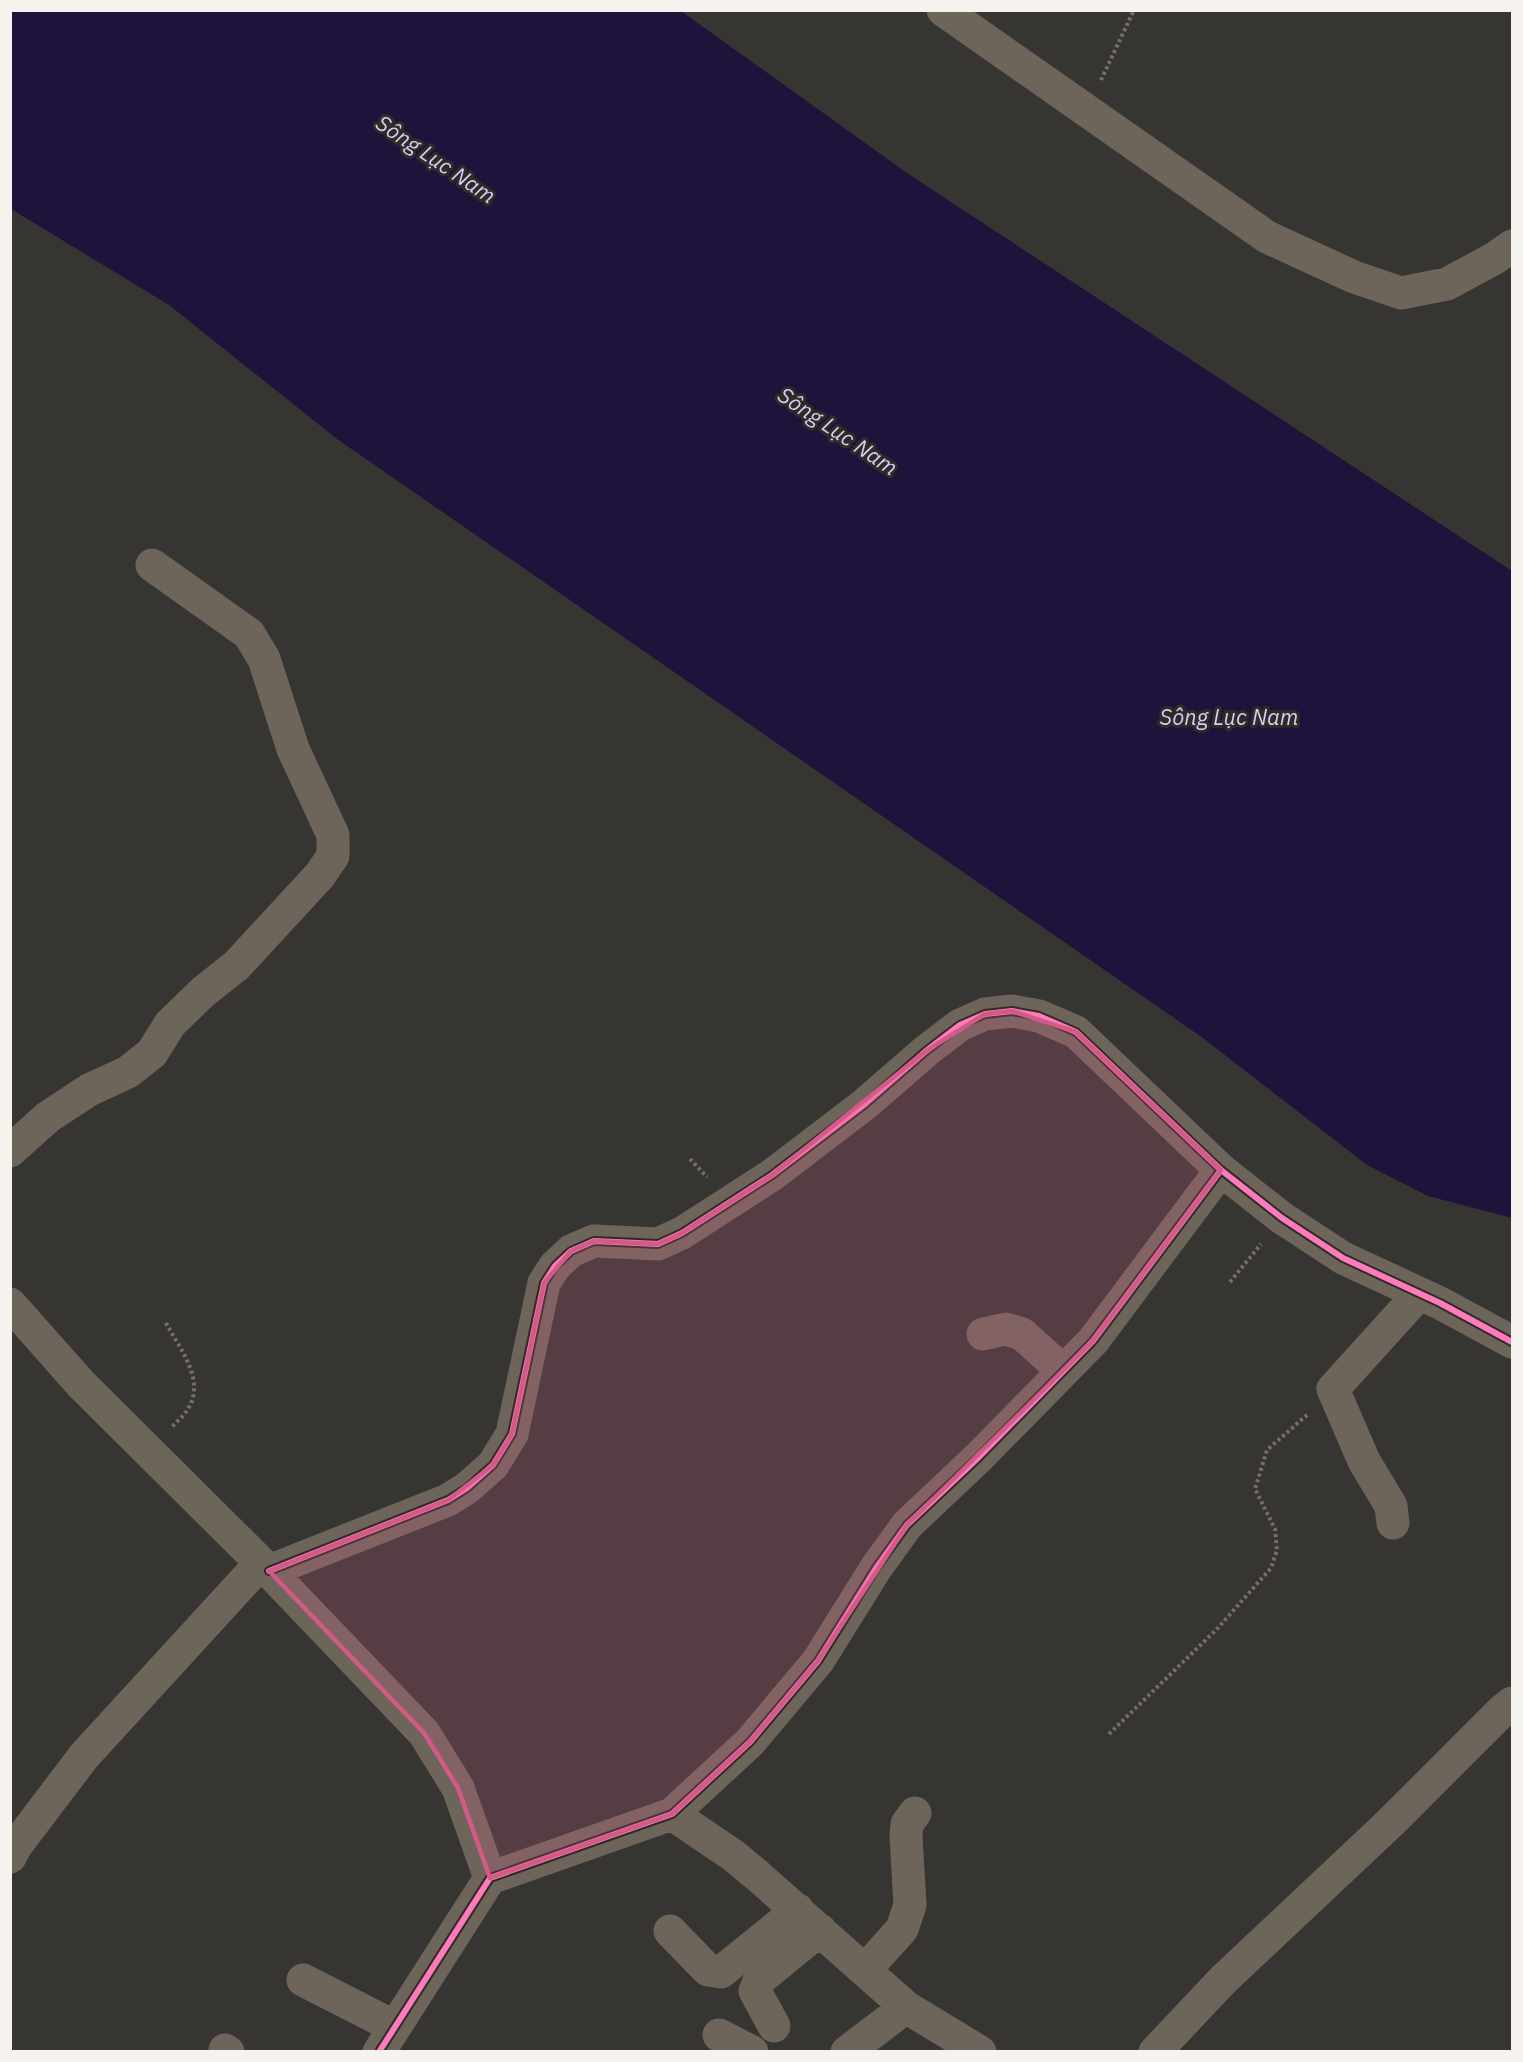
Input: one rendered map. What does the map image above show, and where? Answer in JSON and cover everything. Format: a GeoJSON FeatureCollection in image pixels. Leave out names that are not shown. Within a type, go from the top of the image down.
{"type":"FeatureCollection","features":[{"type":"Feature","properties":{"kind":"street"},"geometry":{"type":"LineString","coordinates":[[943,10],[1267,237],[1354,277],[1401,292],[1447,284],[1512,246]]}},
{"type":"Feature","properties":{"kind":"street"},"geometry":{"type":"LineString","coordinates":[[10,1151],[48,1117],[89,1090],[128,1072],[152,1053],[170,1024],[203,992],[237,965],[320,875],[333,856],[333,835],[293,749],[264,659],[249,634],[152,565]]}},
{"type":"Feature","properties":{"kind":"street"},"geometry":{"type":"LineString","coordinates":[[12,1849],[84,1756],[265,1567],[448,1500],[467,1488],[493,1465],[512,1434],[544,1283],[555,1266],[571,1251],[594,1241],[658,1244],[682,1233],[772,1175],[866,1104],[926,1051],[960,1025],[985,1014],[1021,1012],[1039,1016],[1076,1032],[1221,1170],[1282,1218],[1343,1258],[1440,1303],[1512,1342]]}},
{"type":"Feature","properties":{"kind":"street"},"geometry":{"type":"LineString","coordinates":[[303,1980],[387,2039],[490,1878],[672,1814],[750,1742],[818,1661],[876,1568],[907,1525],[979,1457],[1092,1341],[1221,1170]]}},
{"type":"Feature","properties":{"kind":"street"},"geometry":{"type":"LineString","coordinates":[[1394,1523],[1391,1506],[1364,1461],[1333,1389],[1419,1294]]}},
{"type":"Feature","properties":{"kind":"street"},"geometry":{"type":"LineString","coordinates":[[10,1304],[81,1384],[265,1567],[424,1732],[458,1788],[490,1878]]}},
{"type":"Feature","properties":{"kind":"street"},"geometry":{"type":"LineString","coordinates":[[983,1334],[1006,1329],[1022,1334],[1063,1371]]}},
{"type":"Feature","properties":{"kind":"street"},"geometry":{"type":"LineString","coordinates":[[1155,2052],[1223,1980],[1391,1822],[1512,1703]]}},
{"type":"Feature","properties":{"kind":"street"},"geometry":{"type":"LineString","coordinates":[[865,1970],[902,1929],[910,1905],[906,1837],[907,1824],[915,1813]]}},
{"type":"Feature","properties":{"kind":"street"},"geometry":{"type":"LineString","coordinates":[[672,1814],[734,1856],[906,2007],[980,2052]]}},
{"type":"Feature","properties":{"kind":"street"},"geometry":{"type":"LineString","coordinates":[[670,1931],[708,1970],[720,1972],[809,1920]]}},
{"type":"Feature","properties":{"kind":"street"},"geometry":{"type":"LineString","coordinates":[[774,2026],[755,1991],[760,1979],[809,1920]]}},
{"type":"Feature","properties":{"kind":"street"},"geometry":{"type":"LineString","coordinates":[[847,2052],[906,2007]]}},
{"type":"Feature","properties":{"kind":"street"},"geometry":{"type":"LineString","coordinates":[[719,2035],[752,2052]]}},
{"type":"Feature","properties":{"kind":"path"},"geometry":{"type":"LineString","coordinates":[[1086,110],[1134,10]]}},
{"type":"Feature","properties":{"kind":"path"},"geometry":{"type":"LineString","coordinates":[[1230,1282],[1282,1218]]}},
{"type":"Feature","properties":{"kind":"path"},"geometry":{"type":"LineString","coordinates":[[150,1452],[188,1409],[195,1391],[193,1371],[166,1323]]}},
{"type":"Feature","properties":{"kind":"path"},"geometry":{"type":"LineString","coordinates":[[1109,1734],[1217,1629],[1271,1568],[1277,1550],[1275,1529],[1255,1489],[1259,1472],[1267,1450],[1333,1389]]}},
{"type":"Feature","properties":{"kind":"highlighted area"},"geometry":{"type":"Polygon","coordinates":[[[1012,1011],[1076,1032],[1221,1170],[1093,1341],[907,1525],[818,1661],[750,1742],[672,1814],[490,1878],[458,1788],[424,1733],[269,1571],[448,1500],[493,1465],[512,1434],[544,1283],[571,1251],[594,1241],[658,1244],[682,1233],[772,1175],[926,1051],[985,1014],[1012,1011]]]}},
{"type":"Feature","properties":{"kind":"water","name":"Sông Lục Nam"},"geometry":{"type":"Polygon","coordinates":[[[10,11],[681,11],[907,173],[1512,571],[1512,1218],[1428,1196],[1367,1165],[1203,1038],[337,439],[169,305],[11,209],[10,11]]]}},
{"type":"Feature","properties":{"kind":"cycle path"},"geometry":{"type":"LineString","coordinates":[[269,1571],[448,1500],[467,1488],[493,1465],[512,1434],[544,1283],[555,1266],[571,1251],[594,1241],[658,1244],[682,1233],[772,1175],[865,1104],[960,1025],[985,1014],[1012,1011],[1039,1016],[1076,1032],[1221,1170],[1282,1218],[1343,1258],[1440,1303],[1512,1342]]}},
{"type":"Feature","properties":{"kind":"cycle path"},"geometry":{"type":"LineString","coordinates":[[379,2052],[490,1878],[672,1814],[750,1742],[818,1661],[876,1568],[907,1525],[979,1457],[1093,1341],[1221,1170]]}}]}
